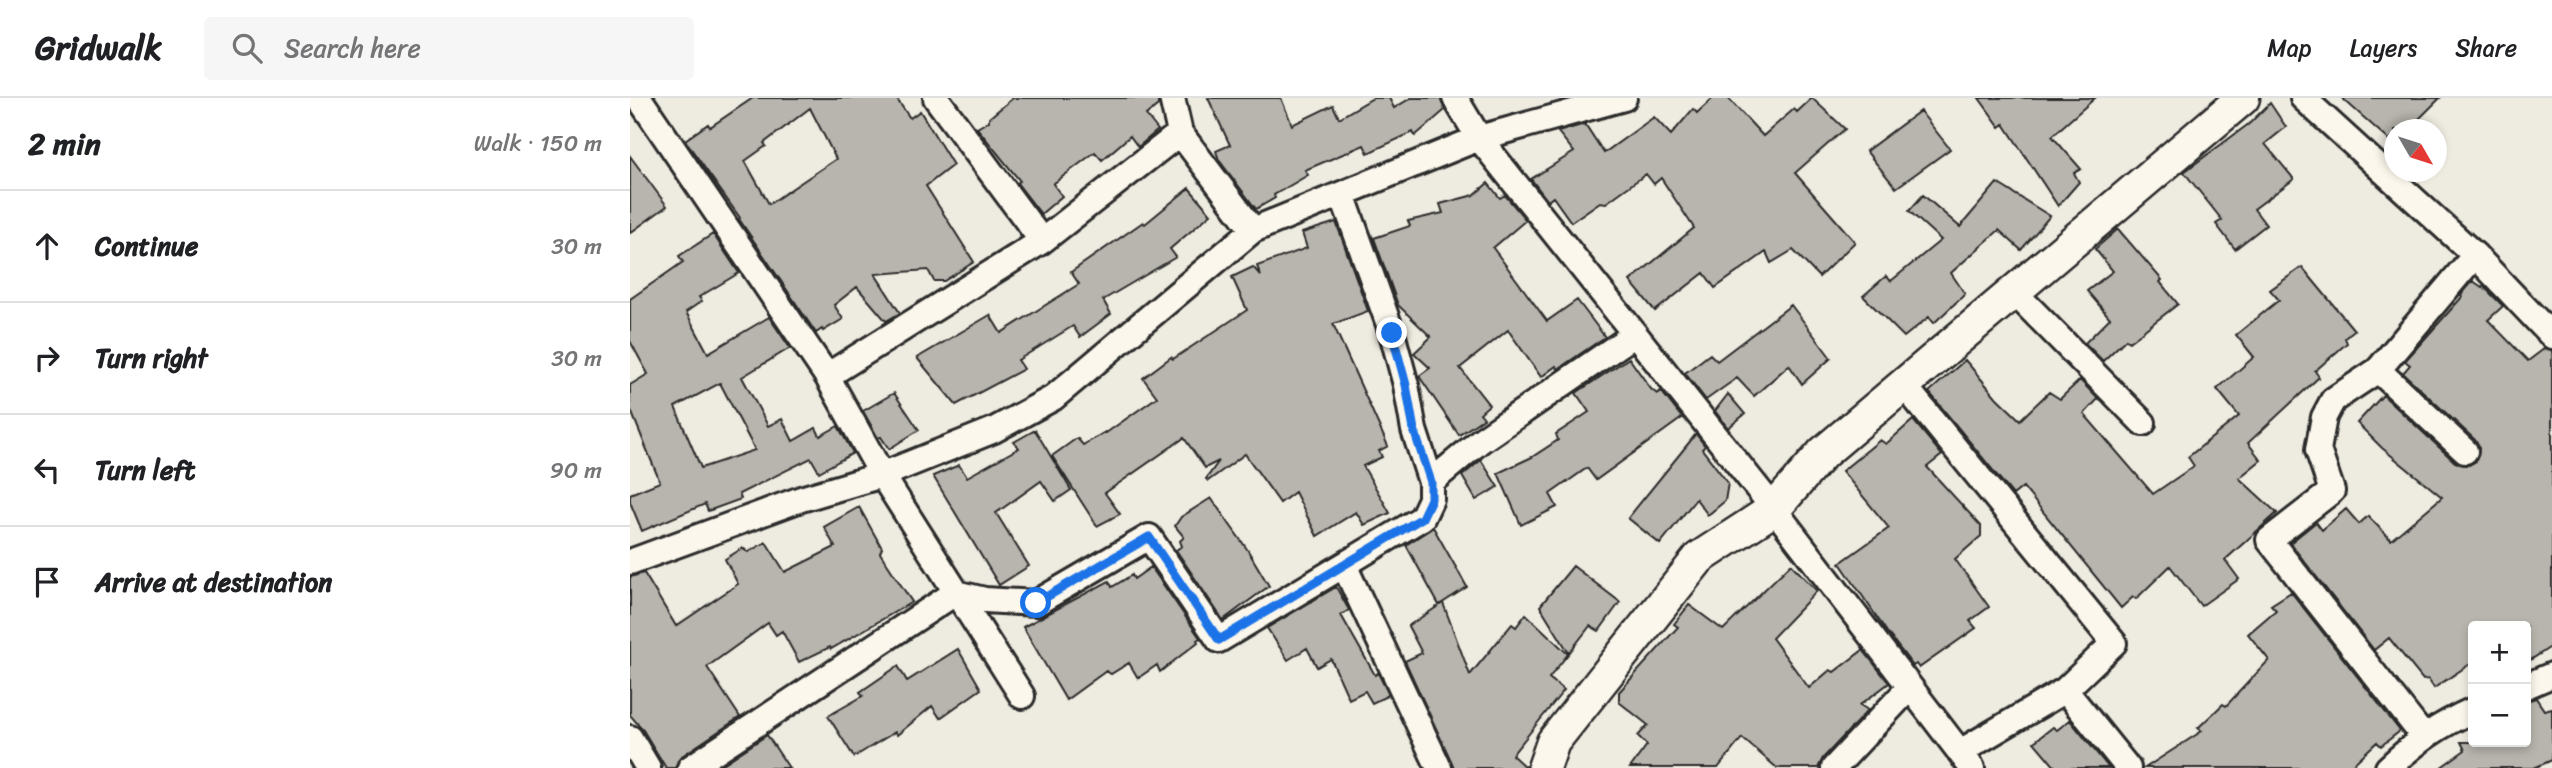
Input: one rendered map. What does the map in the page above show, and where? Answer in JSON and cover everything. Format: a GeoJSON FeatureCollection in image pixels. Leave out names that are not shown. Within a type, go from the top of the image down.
{"type":"FeatureCollection","features":[{"type":"Feature","properties":{"kind":"street"},"geometry":{"type":"LineString","coordinates":[[1172,98],[1180,133],[1253,230]]}},
{"type":"Feature","properties":{"kind":"street"},"geometry":{"type":"LineString","coordinates":[[1455,98],[1479,138],[1774,509],[1966,760],[2065,690],[2114,643],[1904,385]]}},
{"type":"Feature","properties":{"kind":"street"},"geometry":{"type":"LineString","coordinates":[[630,562],[801,499],[882,475],[994,430],[1053,398],[1253,230],[1479,138],[1624,98]]}},
{"type":"Feature","properties":{"kind":"street"},"geometry":{"type":"LineString","coordinates":[[1544,768],[1553,742],[1699,558],[1774,509],[1823,453],[2243,98]]}},
{"type":"Feature","properties":{"kind":"street"},"geometry":{"type":"LineString","coordinates":[[2303,98],[2475,255],[2552,336]]}},
{"type":"Feature","properties":{"kind":"street"},"geometry":{"type":"LineString","coordinates":[[942,100],[1042,241]]}},
{"type":"Feature","properties":{"kind":"street"},"geometry":{"type":"LineString","coordinates":[[651,102],[827,376],[882,475],[1022,696]]}},
{"type":"Feature","properties":{"kind":"street"},"geometry":{"type":"LineString","coordinates":[[827,376],[1042,241],[1180,133]]}},
{"type":"Feature","properties":{"kind":"street"},"geometry":{"type":"LineString","coordinates":[[690,768],[955,593],[985,600],[1036,603],[1149,537],[1219,640],[1422,518],[1431,499],[1431,482],[1414,430],[1406,385],[1392,333],[1342,194]]}},
{"type":"Feature","properties":{"kind":"street"},"geometry":{"type":"LineString","coordinates":[[2423,736],[2269,540],[2332,491],[2318,450],[2324,417],[2333,400],[2378,370],[2475,255]]}},
{"type":"Feature","properties":{"kind":"street"},"geometry":{"type":"LineString","coordinates":[[2014,292],[2143,424]]}},
{"type":"Feature","properties":{"kind":"street"},"geometry":{"type":"LineString","coordinates":[[1431,482],[1480,441],[1635,334]]}},
{"type":"Feature","properties":{"kind":"street"},"geometry":{"type":"LineString","coordinates":[[2378,370],[2465,451]]}},
{"type":"Feature","properties":{"kind":"street"},"geometry":{"type":"LineString","coordinates":[[1344,565],[1439,768]]}},
{"type":"Feature","properties":{"kind":"street"},"geometry":{"type":"LineString","coordinates":[[2531,684],[2552,675]]}},
{"type":"Feature","properties":{"kind":"street"},"geometry":{"type":"LineString","coordinates":[[1834,768],[1910,687]]}},
{"type":"Feature","properties":{"kind":"street"},"geometry":{"type":"LineString","coordinates":[[2065,690],[2128,768]]}},
{"type":"Feature","properties":{"kind":"street"},"geometry":{"type":"LineString","coordinates":[[2388,768],[2423,736],[2468,712]]}},
{"type":"Feature","properties":{"kind":"street"},"geometry":{"type":"LineString","coordinates":[[630,738],[648,768]]}},
{"type":"Feature","properties":{"kind":"building"},"geometry":{"type":"Polygon","coordinates":[[[753,98],[896,98],[910,118],[920,111],[953,165],[926,186],[974,262],[944,281],[934,281],[928,270],[875,274],[900,313],[886,321],[857,287],[834,305],[843,319],[816,333],[685,140],[708,124],[710,127],[753,98]],[[810,108],[745,161],[769,204],[836,159],[810,108]]]}},
{"type":"Feature","properties":{"kind":"building"},"geometry":{"type":"Polygon","coordinates":[[[1013,98],[1158,98],[1158,105],[1146,115],[1158,130],[1138,147],[1130,136],[1102,160],[1095,152],[1053,184],[1062,196],[1041,214],[1017,183],[1020,181],[977,128],[989,121],[989,118],[1013,98]]]}},
{"type":"Feature","properties":{"kind":"building"},"geometry":{"type":"Polygon","coordinates":[[[1208,98],[1281,98],[1292,125],[1333,105],[1339,118],[1373,98],[1389,98],[1394,108],[1411,98],[1440,98],[1445,110],[1415,136],[1413,132],[1368,153],[1364,145],[1305,170],[1308,175],[1256,209],[1219,160],[1216,151],[1230,145],[1208,98]]]}},
{"type":"Feature","properties":{"kind":"building"},"geometry":{"type":"Polygon","coordinates":[[[1713,98],[1728,98],[1763,136],[1794,109],[1797,112],[1812,98],[1845,129],[1795,173],[1855,242],[1819,277],[1793,250],[1771,263],[1766,252],[1715,288],[1704,273],[1655,311],[1630,281],[1694,228],[1661,178],[1654,184],[1646,174],[1606,203],[1600,202],[1571,222],[1553,197],[1548,201],[1531,179],[1574,152],[1558,132],[1585,124],[1604,153],[1654,117],[1671,135],[1693,109],[1697,113],[1713,98]]]}},
{"type":"Feature","properties":{"kind":"building"},"geometry":{"type":"Polygon","coordinates":[[[1979,98],[2095,98],[2052,136],[2081,169],[2074,173],[2079,182],[2058,206],[2004,124],[2000,127],[1979,98]]]}},
{"type":"Feature","properties":{"kind":"building"},"geometry":{"type":"Polygon","coordinates":[[[2342,98],[2440,98],[2419,119],[2384,119],[2384,136],[2342,98]]]}},
{"type":"Feature","properties":{"kind":"building"},"geometry":{"type":"Polygon","coordinates":[[[2270,103],[2286,127],[2265,144],[2294,179],[2254,209],[2266,225],[2235,249],[2216,224],[2222,220],[2184,172],[2250,123],[2270,103]]]}},
{"type":"Feature","properties":{"kind":"building"},"geometry":{"type":"Polygon","coordinates":[[[1920,111],[1950,149],[1896,188],[1866,151],[1920,111]]]}},
{"type":"Feature","properties":{"kind":"building"},"geometry":{"type":"Polygon","coordinates":[[[630,156],[667,206],[630,233],[630,156]]]}},
{"type":"Feature","properties":{"kind":"building"},"geometry":{"type":"Polygon","coordinates":[[[1488,183],[1500,198],[1505,195],[1526,220],[1493,248],[1547,321],[1577,300],[1605,337],[1558,369],[1556,366],[1541,377],[1508,330],[1460,368],[1489,405],[1480,413],[1484,418],[1459,435],[1419,376],[1430,368],[1414,353],[1431,337],[1398,305],[1374,238],[1410,226],[1408,221],[1443,213],[1440,204],[1474,195],[1488,183]]]}},
{"type":"Feature","properties":{"kind":"building"},"geometry":{"type":"Polygon","coordinates":[[[1997,183],[2050,216],[2021,250],[1999,230],[1951,273],[1965,294],[1934,323],[1929,317],[1904,337],[1863,296],[1886,276],[1891,281],[1941,240],[1909,211],[1923,195],[1960,227],[1997,183]]]}},
{"type":"Feature","properties":{"kind":"building"},"geometry":{"type":"Polygon","coordinates":[[[1189,188],[1211,214],[1170,249],[1176,257],[1103,300],[1111,314],[1080,337],[1073,326],[1018,360],[1024,369],[956,405],[917,358],[990,315],[1001,333],[1079,284],[1071,272],[1143,222],[1145,224],[1189,188]]]}},
{"type":"Feature","properties":{"kind":"building"},"geometry":{"type":"Polygon","coordinates":[[[1336,222],[1368,311],[1333,324],[1388,446],[1379,451],[1382,457],[1363,466],[1390,513],[1364,525],[1356,512],[1317,536],[1295,492],[1280,503],[1245,454],[1208,481],[1206,479],[1219,461],[1205,468],[1184,438],[1105,493],[1120,514],[1097,526],[1052,456],[1077,438],[1083,445],[1106,433],[1157,397],[1143,378],[1171,357],[1173,359],[1247,310],[1232,277],[1253,267],[1261,276],[1257,266],[1307,248],[1302,233],[1336,222]]]}},
{"type":"Feature","properties":{"kind":"building"},"geometry":{"type":"Polygon","coordinates":[[[2118,229],[2162,280],[2160,282],[2178,304],[2129,342],[2126,339],[2103,361],[2085,343],[2110,318],[2087,291],[2113,271],[2095,249],[2118,229]]]}},
{"type":"Feature","properties":{"kind":"building"},"geometry":{"type":"Polygon","coordinates":[[[713,234],[739,273],[699,297],[702,301],[686,312],[708,353],[769,317],[790,348],[742,377],[768,426],[782,419],[793,441],[816,428],[820,436],[838,426],[853,453],[819,472],[811,458],[739,494],[741,499],[708,511],[705,504],[642,531],[630,502],[630,494],[660,482],[630,408],[630,385],[648,374],[630,341],[630,299],[683,262],[679,256],[713,234]],[[720,383],[675,407],[701,468],[755,450],[720,383]]]}},
{"type":"Feature","properties":{"kind":"building"},"geometry":{"type":"Polygon","coordinates":[[[2302,267],[2354,330],[2345,338],[2347,343],[2315,371],[2319,377],[2248,443],[2261,460],[2239,478],[2277,513],[2225,560],[2239,579],[2201,606],[2170,566],[2136,599],[2133,597],[2121,608],[2023,487],[2013,495],[1929,392],[1965,360],[2020,420],[2049,392],[2060,399],[2080,380],[2098,399],[2084,414],[2153,494],[2194,466],[2188,457],[2239,416],[2217,389],[2254,357],[2236,335],[2279,300],[2270,290],[2302,267]]]}},
{"type":"Feature","properties":{"kind":"building"},"geometry":{"type":"Polygon","coordinates":[[[2473,281],[2483,286],[2503,306],[2488,320],[2528,361],[2545,348],[2552,350],[2552,646],[2531,660],[2531,621],[2468,621],[2468,665],[2434,688],[2428,679],[2423,680],[2389,638],[2374,650],[2290,543],[2316,522],[2322,530],[2346,509],[2359,524],[2368,516],[2391,540],[2442,497],[2382,448],[2357,423],[2383,395],[2455,462],[2469,465],[2476,461],[2479,447],[2475,440],[2403,373],[2410,365],[2405,361],[2473,281]]]}},
{"type":"Feature","properties":{"kind":"building"},"geometry":{"type":"Polygon","coordinates":[[[1791,305],[1831,358],[1802,384],[1789,365],[1754,396],[1737,378],[1706,400],[1685,373],[1710,354],[1717,361],[1791,305]]]}},
{"type":"Feature","properties":{"kind":"building"},"geometry":{"type":"Polygon","coordinates":[[[1629,358],[1651,389],[1657,394],[1661,391],[1682,418],[1596,480],[1587,468],[1550,494],[1557,507],[1521,525],[1498,473],[1532,457],[1558,440],[1556,434],[1589,412],[1576,393],[1629,358]]]}},
{"type":"Feature","properties":{"kind":"building"},"geometry":{"type":"Polygon","coordinates":[[[894,393],[919,430],[889,449],[881,437],[878,438],[863,411],[894,393]]]}},
{"type":"Feature","properties":{"kind":"building"},"geometry":{"type":"Polygon","coordinates":[[[1728,394],[1745,414],[1728,428],[1715,411],[1728,394]]]}},
{"type":"Feature","properties":{"kind":"building"},"geometry":{"type":"Polygon","coordinates":[[[1913,420],[1942,455],[1927,467],[1981,526],[1981,536],[1955,559],[1989,607],[1970,621],[1976,628],[1919,668],[1916,664],[1913,666],[1887,632],[1840,563],[1889,528],[1842,471],[1880,440],[1886,444],[1913,420]]]}},
{"type":"Feature","properties":{"kind":"building"},"geometry":{"type":"Polygon","coordinates":[[[1035,430],[1071,490],[1055,501],[1041,481],[996,513],[1029,566],[999,585],[933,476],[959,465],[967,477],[1019,448],[1014,442],[1035,430]]]}},
{"type":"Feature","properties":{"kind":"building"},"geometry":{"type":"Polygon","coordinates":[[[1696,434],[1705,446],[1702,449],[1728,483],[1725,501],[1708,515],[1696,499],[1660,544],[1628,518],[1696,434]]]}},
{"type":"Feature","properties":{"kind":"building"},"geometry":{"type":"Polygon","coordinates":[[[1481,460],[1498,487],[1476,500],[1462,476],[1481,460]]]}},
{"type":"Feature","properties":{"kind":"building"},"geometry":{"type":"Polygon","coordinates":[[[1211,498],[1269,586],[1223,620],[1176,550],[1182,546],[1180,541],[1184,537],[1175,526],[1181,517],[1211,498]]]}},
{"type":"Feature","properties":{"kind":"building"},"geometry":{"type":"Polygon","coordinates":[[[859,507],[882,548],[880,553],[912,602],[831,649],[830,647],[799,662],[782,631],[776,635],[768,623],[707,667],[740,717],[682,756],[675,768],[666,768],[643,730],[630,715],[630,577],[644,573],[676,626],[738,584],[725,559],[743,548],[748,552],[766,542],[785,572],[835,547],[824,527],[859,507]]]}},
{"type":"Feature","properties":{"kind":"building"},"geometry":{"type":"Polygon","coordinates":[[[1433,527],[1467,587],[1439,605],[1406,545],[1433,527]]]}},
{"type":"Feature","properties":{"kind":"building"},"geometry":{"type":"Polygon","coordinates":[[[1791,564],[1817,591],[1772,638],[1809,688],[1830,670],[1834,672],[1863,650],[1889,683],[1860,705],[1868,710],[1823,758],[1818,768],[1777,768],[1742,738],[1718,768],[1630,768],[1647,745],[1638,736],[1648,725],[1619,702],[1619,692],[1678,627],[1674,624],[1689,605],[1723,630],[1791,564]]]}},
{"type":"Feature","properties":{"kind":"building"},"geometry":{"type":"Polygon","coordinates":[[[1573,566],[1620,602],[1599,631],[1590,626],[1569,653],[1540,606],[1573,566]]]}},
{"type":"Feature","properties":{"kind":"building"},"geometry":{"type":"Polygon","coordinates":[[[1151,567],[1200,638],[1198,642],[1160,672],[1157,665],[1138,678],[1129,663],[1111,674],[1106,671],[1066,700],[1023,627],[1109,581],[1112,587],[1132,575],[1134,579],[1151,567]]]}},
{"type":"Feature","properties":{"kind":"building"},"geometry":{"type":"Polygon","coordinates":[[[1336,587],[1349,610],[1341,615],[1389,695],[1372,703],[1365,691],[1349,699],[1331,659],[1317,667],[1307,648],[1288,660],[1267,628],[1336,587]]]}},
{"type":"Feature","properties":{"kind":"building"},"geometry":{"type":"Polygon","coordinates":[[[2291,592],[2400,731],[2381,746],[2377,742],[2349,768],[2145,768],[2202,731],[2198,728],[2223,704],[2226,706],[2269,660],[2248,634],[2276,610],[2271,605],[2291,592]]]}},
{"type":"Feature","properties":{"kind":"building"},"geometry":{"type":"Polygon","coordinates":[[[1443,603],[1470,675],[1512,624],[1516,627],[1526,614],[1568,654],[1549,678],[1564,690],[1512,755],[1526,768],[1454,768],[1405,661],[1422,653],[1408,626],[1443,603]]]}},
{"type":"Feature","properties":{"kind":"building"},"geometry":{"type":"Polygon","coordinates":[[[958,649],[981,689],[940,718],[932,706],[897,735],[895,732],[854,757],[828,716],[863,696],[860,692],[898,666],[907,681],[958,649]]]}},
{"type":"Feature","properties":{"kind":"building"},"geometry":{"type":"Polygon","coordinates":[[[2536,698],[2544,710],[2552,708],[2552,760],[2534,768],[2440,768],[2465,750],[2461,742],[2468,742],[2468,747],[2531,747],[2531,700],[2536,698]]]}},
{"type":"Feature","properties":{"kind":"building"},"geometry":{"type":"Polygon","coordinates":[[[2070,720],[2109,768],[2056,768],[2034,742],[2053,727],[2057,730],[2070,720]]]}},
{"type":"Feature","properties":{"kind":"building"},"geometry":{"type":"Polygon","coordinates":[[[767,735],[789,768],[717,768],[767,735]]]}},
{"type":"Feature","properties":{"kind":"route"},"geometry":{"type":"LineString","coordinates":[[1036,603],[1149,537],[1219,640],[1422,518],[1431,499],[1431,482],[1414,430],[1406,385],[1392,333]]}}]}
